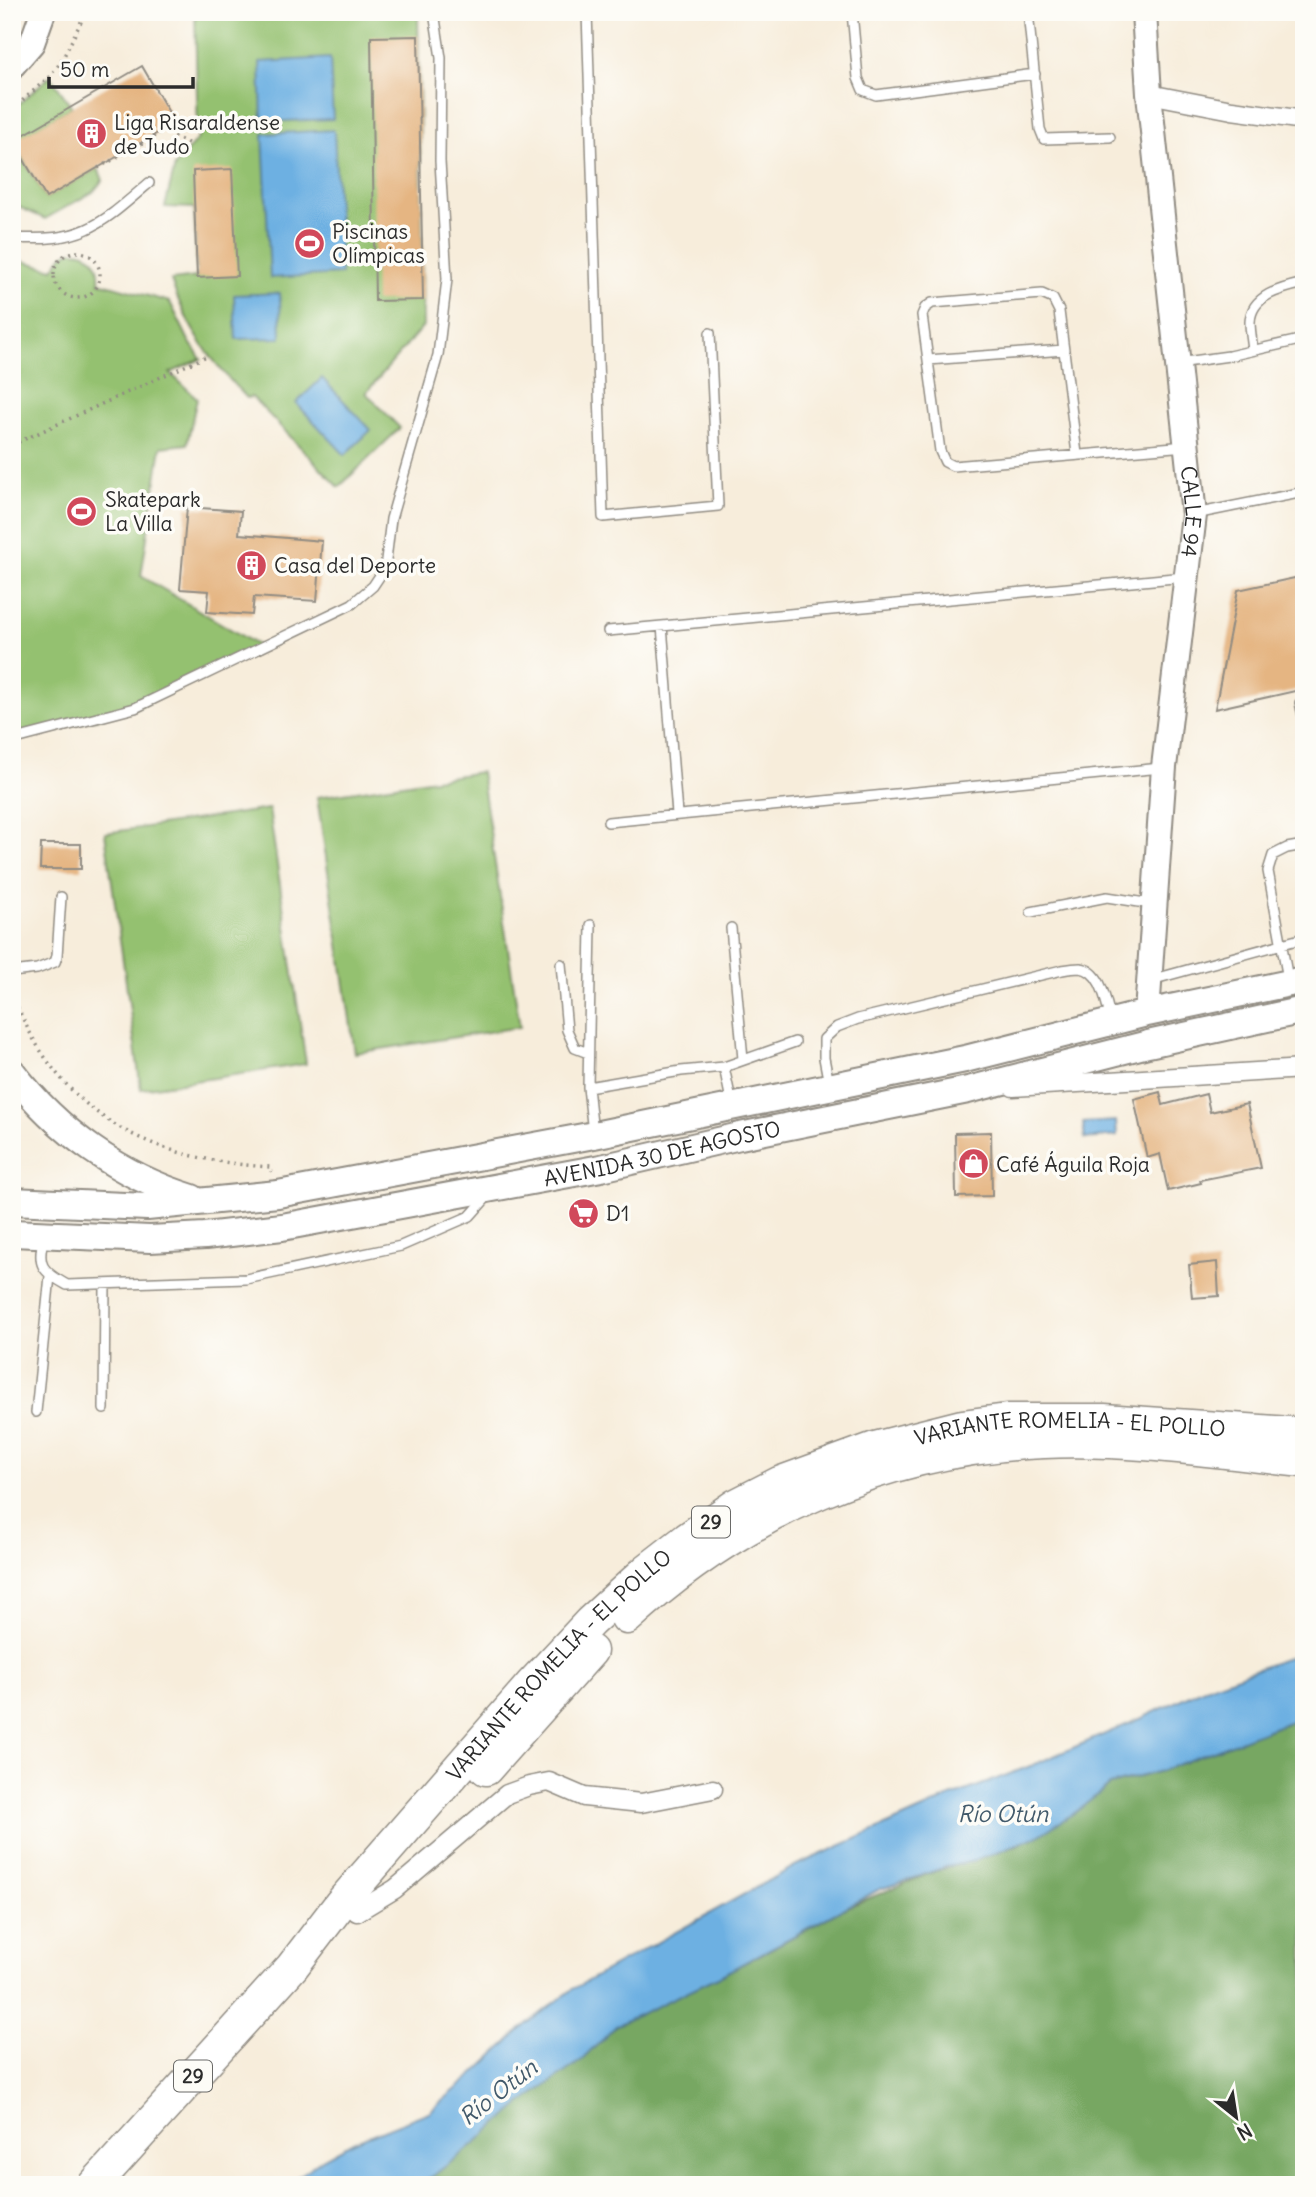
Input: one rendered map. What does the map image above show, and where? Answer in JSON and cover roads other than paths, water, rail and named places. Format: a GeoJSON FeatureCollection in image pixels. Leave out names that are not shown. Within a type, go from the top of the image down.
{"type":"FeatureCollection","features":[{"type":"Feature","properties":{"kind":"highway","name":"VARIANTE ROMELIA - EL POLLO"},"geometry":{"type":"LineString","coordinates":[[94,2185],[292,1967],[341,1903],[531,1685],[590,1622],[647,1570],[736,1506],[779,1483],[875,1448],[961,1426],[1007,1420],[1104,1420],[1304,1434]]}},
{"type":"Feature","properties":{"kind":"highway","name":"VARIANTE ROMELIA - EL POLLO"},"geometry":{"type":"LineString","coordinates":[[292,1967],[356,1913],[592,1649],[680,1572],[719,1543],[808,1497],[910,1460],[974,1447],[1046,1441],[1151,1445],[1304,1461]]}},
{"type":"Feature","properties":{"kind":"main road","name":"AVENIDA 30 DE AGOSTO"},"geometry":{"type":"LineString","coordinates":[[15,1201],[146,1207],[278,1194],[594,1135],[965,1059],[1147,1013],[1296,982]]}},
{"type":"Feature","properties":{"kind":"main road","name":"AVENIDA 30 DE AGOSTO"},"geometry":{"type":"LineString","coordinates":[[14,1233],[150,1239],[282,1227],[495,1188],[968,1090],[1149,1044],[1304,1010]]}},
{"type":"Feature","properties":{"kind":"main road"},"geometry":{"type":"LineString","coordinates":[[12,1072],[52,1117],[98,1154],[149,1182],[204,1202]]}},
{"type":"Feature","properties":{"kind":"street"},"geometry":{"type":"LineString","coordinates":[[12,66],[32,43],[43,12]]}},
{"type":"Feature","properties":{"kind":"street","name":"CALLE 94"},"geometry":{"type":"LineString","coordinates":[[1144,12],[1149,94],[1194,515],[1164,768],[1147,1013]]}},
{"type":"Feature","properties":{"kind":"street"},"geometry":{"type":"LineString","coordinates":[[1149,94],[1304,120]]}},
{"type":"Feature","properties":{"kind":"street"},"geometry":{"type":"LineString","coordinates":[[968,1090],[1304,1069]]}},
{"type":"Feature","properties":{"kind":"street"},"geometry":{"type":"LineString","coordinates":[[356,1913],[396,1889],[507,1794],[529,1786],[549,1782],[584,1797],[641,1803],[713,1789]]}},
{"type":"Feature","properties":{"kind":"lane"},"geometry":{"type":"LineString","coordinates":[[12,740],[135,708],[352,604],[373,586],[385,568],[391,519],[438,355],[447,279],[440,161],[441,58],[434,12]]}},
{"type":"Feature","properties":{"kind":"lane"},"geometry":{"type":"LineString","coordinates":[[587,12],[603,517],[718,506],[710,333]]}},
{"type":"Feature","properties":{"kind":"lane"},"geometry":{"type":"LineString","coordinates":[[852,12],[858,78],[863,90],[876,94],[1035,74]]}},
{"type":"Feature","properties":{"kind":"lane"},"geometry":{"type":"LineString","coordinates":[[1028,12],[1040,129],[1044,139],[1110,137]]}},
{"type":"Feature","properties":{"kind":"lane"},"geometry":{"type":"LineString","coordinates":[[12,238],[45,240],[83,233],[109,218],[149,183]]}},
{"type":"Feature","properties":{"kind":"lane"},"geometry":{"type":"LineString","coordinates":[[1253,350],[1250,320],[1256,303],[1280,288],[1304,283]]}},
{"type":"Feature","properties":{"kind":"lane"},"geometry":{"type":"LineString","coordinates":[[1077,454],[1059,311],[1053,299],[1042,294],[932,303],[925,309],[922,315],[940,452],[945,462],[953,466],[1186,446]]}},
{"type":"Feature","properties":{"kind":"lane"},"geometry":{"type":"LineString","coordinates":[[1176,363],[1304,339]]}},
{"type":"Feature","properties":{"kind":"lane"},"geometry":{"type":"LineString","coordinates":[[928,360],[1064,349]]}},
{"type":"Feature","properties":{"kind":"lane"},"geometry":{"type":"LineString","coordinates":[[1194,515],[1304,492]]}},
{"type":"Feature","properties":{"kind":"lane"},"geometry":{"type":"LineString","coordinates":[[608,631],[1187,577]]}},
{"type":"Feature","properties":{"kind":"lane"},"geometry":{"type":"LineString","coordinates":[[662,626],[677,814]]}},
{"type":"Feature","properties":{"kind":"lane"},"geometry":{"type":"LineString","coordinates":[[1300,704],[1304,720]]}},
{"type":"Feature","properties":{"kind":"lane"},"geometry":{"type":"LineString","coordinates":[[608,822],[1164,768]]}},
{"type":"Feature","properties":{"kind":"lane"},"geometry":{"type":"LineString","coordinates":[[1296,982],[1280,945],[1268,871],[1273,855],[1287,848],[1304,845]]}},
{"type":"Feature","properties":{"kind":"lane"},"geometry":{"type":"LineString","coordinates":[[12,972],[37,969],[55,962],[61,897]]}},
{"type":"Feature","properties":{"kind":"lane"},"geometry":{"type":"LineString","coordinates":[[1031,912],[1107,897],[1154,905]]}},
{"type":"Feature","properties":{"kind":"lane"},"geometry":{"type":"LineString","coordinates":[[591,925],[588,1087],[594,1135]]}},
{"type":"Feature","properties":{"kind":"lane"},"geometry":{"type":"LineString","coordinates":[[731,928],[743,1059]]}},
{"type":"Feature","properties":{"kind":"lane"},"geometry":{"type":"LineString","coordinates":[[1149,980],[1304,938]]}},
{"type":"Feature","properties":{"kind":"lane"},"geometry":{"type":"LineString","coordinates":[[561,964],[566,1030],[575,1048],[588,1053]]}},
{"type":"Feature","properties":{"kind":"lane"},"geometry":{"type":"LineString","coordinates":[[830,1086],[824,1058],[824,1039],[837,1027],[858,1019],[1062,970],[1082,968],[1094,975],[1103,992],[1111,1022]]}},
{"type":"Feature","properties":{"kind":"lane"},"geometry":{"type":"LineString","coordinates":[[588,1087],[681,1071],[724,1067],[795,1042]]}},
{"type":"Feature","properties":{"kind":"lane"},"geometry":{"type":"LineString","coordinates":[[724,1067],[733,1106]]}},
{"type":"Feature","properties":{"kind":"lane"},"geometry":{"type":"LineString","coordinates":[[44,1235],[39,1255],[43,1265],[50,1276],[67,1285],[246,1279],[401,1246],[470,1216],[495,1188]]}},
{"type":"Feature","properties":{"kind":"lane"},"geometry":{"type":"LineString","coordinates":[[36,1412],[50,1276]]}},
{"type":"Feature","properties":{"kind":"lane"},"geometry":{"type":"LineString","coordinates":[[104,1409],[105,1284]]}},
{"type":"Feature","properties":{"kind":"water"},"geometry":{"type":"Polygon","coordinates":[[[330,58],[333,119],[262,122],[260,62],[330,58]]]}},
{"type":"Feature","properties":{"kind":"water"},"geometry":{"type":"Polygon","coordinates":[[[334,130],[341,274],[270,278],[263,134],[334,130]]]}},
{"type":"Feature","properties":{"kind":"water"},"geometry":{"type":"Polygon","coordinates":[[[280,293],[281,338],[236,339],[234,295],[280,293]]]}},
{"type":"Feature","properties":{"kind":"water"},"geometry":{"type":"Polygon","coordinates":[[[322,378],[371,430],[345,455],[296,403],[322,378]]]}},
{"type":"Feature","properties":{"kind":"water"},"geometry":{"type":"Polygon","coordinates":[[[1116,1121],[1117,1136],[1085,1139],[1083,1123],[1116,1121]]]}},
{"type":"Feature","properties":{"kind":"water","name":"Río Otún"},"geometry":{"type":"Polygon","coordinates":[[[1304,1652],[1304,1716],[1161,1771],[1110,1785],[1077,1811],[1038,1836],[974,1861],[946,1867],[878,1890],[720,1976],[617,2025],[582,2060],[525,2101],[421,2185],[286,2185],[322,2159],[353,2142],[429,2112],[528,2023],[573,1989],[797,1865],[955,1795],[1140,1719],[1202,1689],[1304,1652]]]}},
{"type":"Feature","properties":{"kind":"place","name":"Liga Risaraldense de Judo"},"geometry":{"type":"Point","coordinates":[91,134]}},
{"type":"Feature","properties":{"kind":"place","name":"Piscinas Olímpicas"},"geometry":{"type":"Point","coordinates":[309,243]}},
{"type":"Feature","properties":{"kind":"place","name":"Skatepark La Villa"},"geometry":{"type":"Point","coordinates":[82,511]}},
{"type":"Feature","properties":{"kind":"place","name":"Casa del Deporte"},"geometry":{"type":"Point","coordinates":[251,565]}},
{"type":"Feature","properties":{"kind":"place","name":"Café Águila Roja"},"geometry":{"type":"Point","coordinates":[973,1164]}},
{"type":"Feature","properties":{"kind":"place","name":"D1"},"geometry":{"type":"Point","coordinates":[583,1213]}}]}
